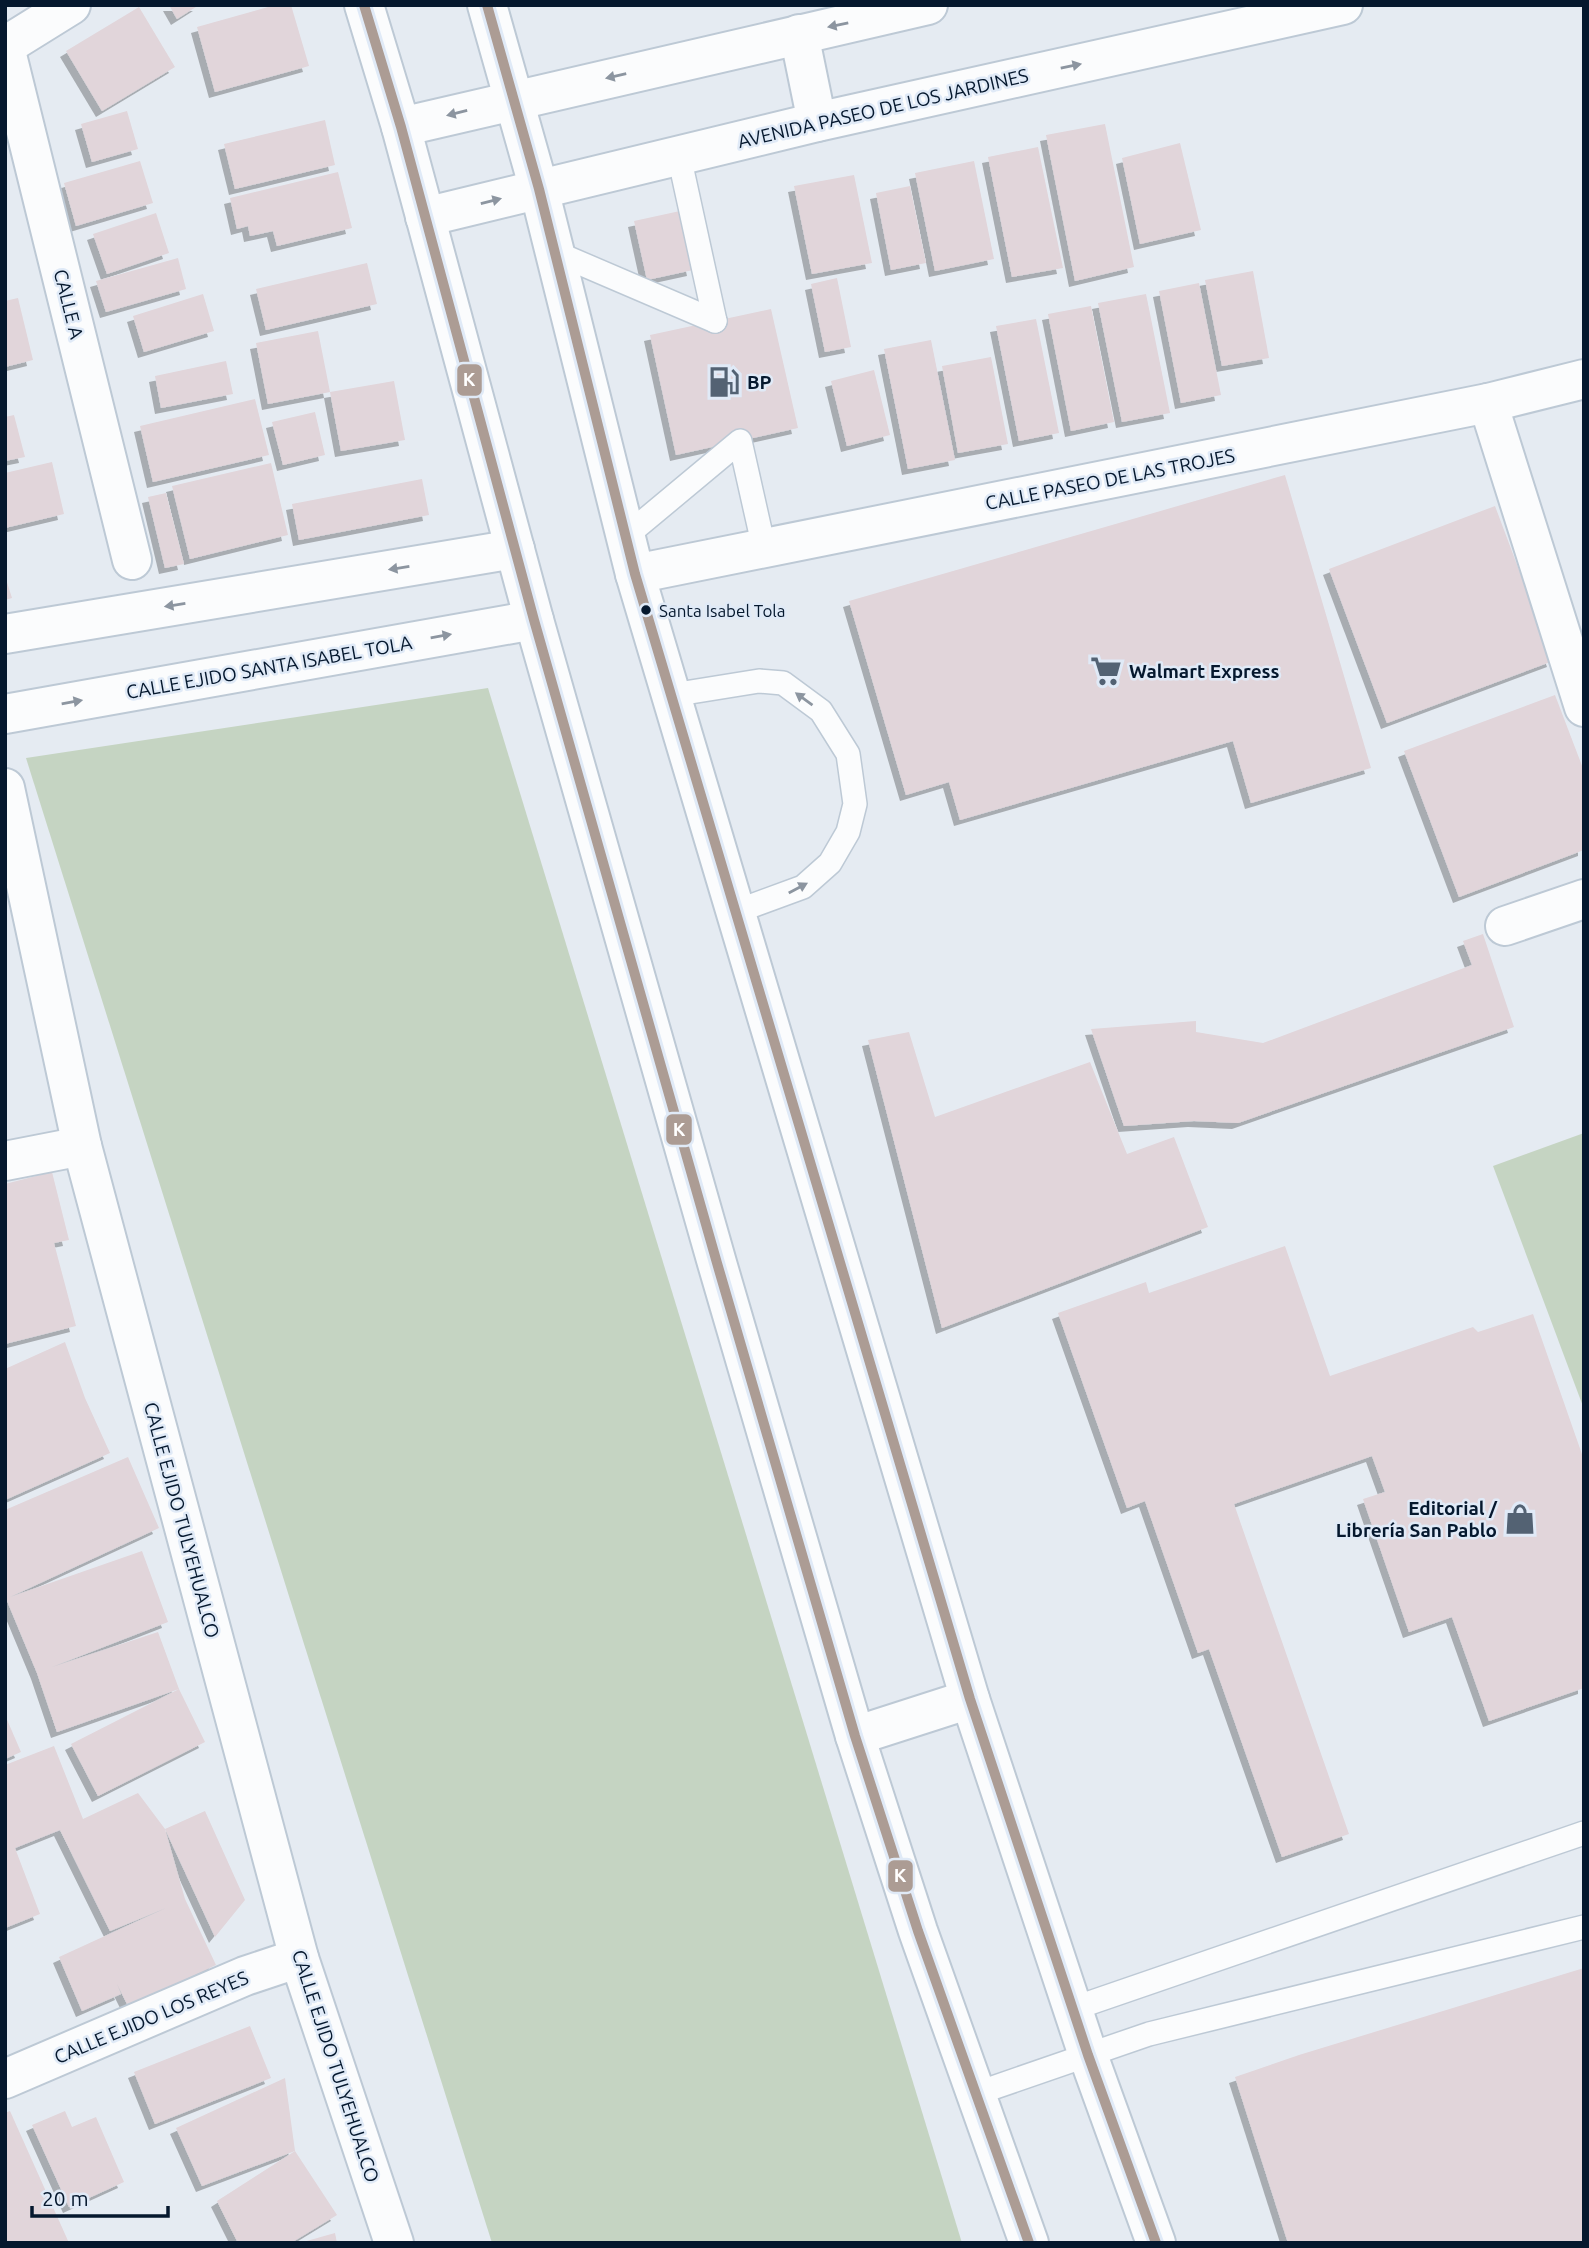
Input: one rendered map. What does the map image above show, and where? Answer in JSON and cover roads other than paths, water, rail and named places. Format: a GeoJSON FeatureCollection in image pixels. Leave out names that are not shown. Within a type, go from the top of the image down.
{"type":"FeatureCollection","features":[{"type":"Feature","properties":{"kind":"street"},"geometry":{"type":"LineString","coordinates":[[5,47],[71,5]]}},
{"type":"Feature","properties":{"kind":"street"},"geometry":{"type":"LineString","coordinates":[[364,5],[401,127],[534,620],[855,1736],[918,1931],[1029,2243]]}},
{"type":"Feature","properties":{"kind":"street"},"geometry":{"type":"LineString","coordinates":[[487,5],[539,189],[635,574],[970,1699],[1072,2009],[1156,2243]]}},
{"type":"Feature","properties":{"kind":"street"},"geometry":{"type":"LineString","coordinates":[[401,127],[888,11],[928,5]]}},
{"type":"Feature","properties":{"kind":"street","name":"AVENIDA PASEO DE LOS JARDINES"},"geometry":{"type":"LineString","coordinates":[[425,217],[817,122],[1343,5]]}},
{"type":"Feature","properties":{"kind":"street"},"geometry":{"type":"LineString","coordinates":[[799,34],[817,122]]}},
{"type":"Feature","properties":{"kind":"street","name":"CALLE A"},"geometry":{"type":"LineString","coordinates":[[5,47],[132,560]]}},
{"type":"Feature","properties":{"kind":"street","name":"CALLE PASEO DE LAS TROJES"},"geometry":{"type":"LineString","coordinates":[[635,574],[1488,403],[1584,379]]}},
{"type":"Feature","properties":{"kind":"street"},"geometry":{"type":"LineString","coordinates":[[1488,403],[1584,707]]}},
{"type":"Feature","properties":{"kind":"street"},"geometry":{"type":"LineString","coordinates":[[5,634],[515,549]]}},
{"type":"Feature","properties":{"kind":"street","name":"CALLE EJIDO SANTA ISABEL TOLA"},"geometry":{"type":"LineString","coordinates":[[5,714],[534,620]]}},
{"type":"Feature","properties":{"kind":"street","name":"CALLE EJIDO TULYEHUALCO"},"geometry":{"type":"LineString","coordinates":[[5,788],[82,1146],[299,1958],[394,2243]]}},
{"type":"Feature","properties":{"kind":"street"},"geometry":{"type":"LineString","coordinates":[[1505,926],[1584,899]]}},
{"type":"Feature","properties":{"kind":"street"},"geometry":{"type":"LineString","coordinates":[[5,1161],[82,1146]]}},
{"type":"Feature","properties":{"kind":"street"},"geometry":{"type":"LineString","coordinates":[[855,1736],[970,1699]]}},
{"type":"Feature","properties":{"kind":"street","name":"CALLE EJIDO LOS REYES"},"geometry":{"type":"LineString","coordinates":[[5,2079],[245,1976],[299,1958]]}},
{"type":"Feature","properties":{"kind":"lane"},"geometry":{"type":"LineString","coordinates":[[554,252],[715,321],[679,156]]}},
{"type":"Feature","properties":{"kind":"lane"},"geometry":{"type":"LineString","coordinates":[[626,536],[740,441],[764,548]]}},
{"type":"Feature","properties":{"kind":"lane"},"geometry":{"type":"LineString","coordinates":[[672,695],[759,681],[783,683],[821,711],[848,754],[855,804],[848,832],[830,863],[803,887],[735,912]]}},
{"type":"Feature","properties":{"kind":"lane"},"geometry":{"type":"LineString","coordinates":[[1072,2009],[1584,1832]]}},
{"type":"Feature","properties":{"kind":"lane"},"geometry":{"type":"LineString","coordinates":[[975,2094],[1149,2034],[1584,1927]]}},
{"type":"Feature","properties":{"kind":"place","name":"BP"},"geometry":{"type":"Point","coordinates":[724,382]}},
{"type":"Feature","properties":{"kind":"place","name":"Santa Isabel Tola"},"geometry":{"type":"Point","coordinates":[646,610]}},
{"type":"Feature","properties":{"kind":"place","name":"Walmart Express"},"geometry":{"type":"Point","coordinates":[1106,671]}},
{"type":"Feature","properties":{"kind":"place","name":"Editorial / Librería San Pablo"},"geometry":{"type":"Point","coordinates":[1520,1519]}}]}
